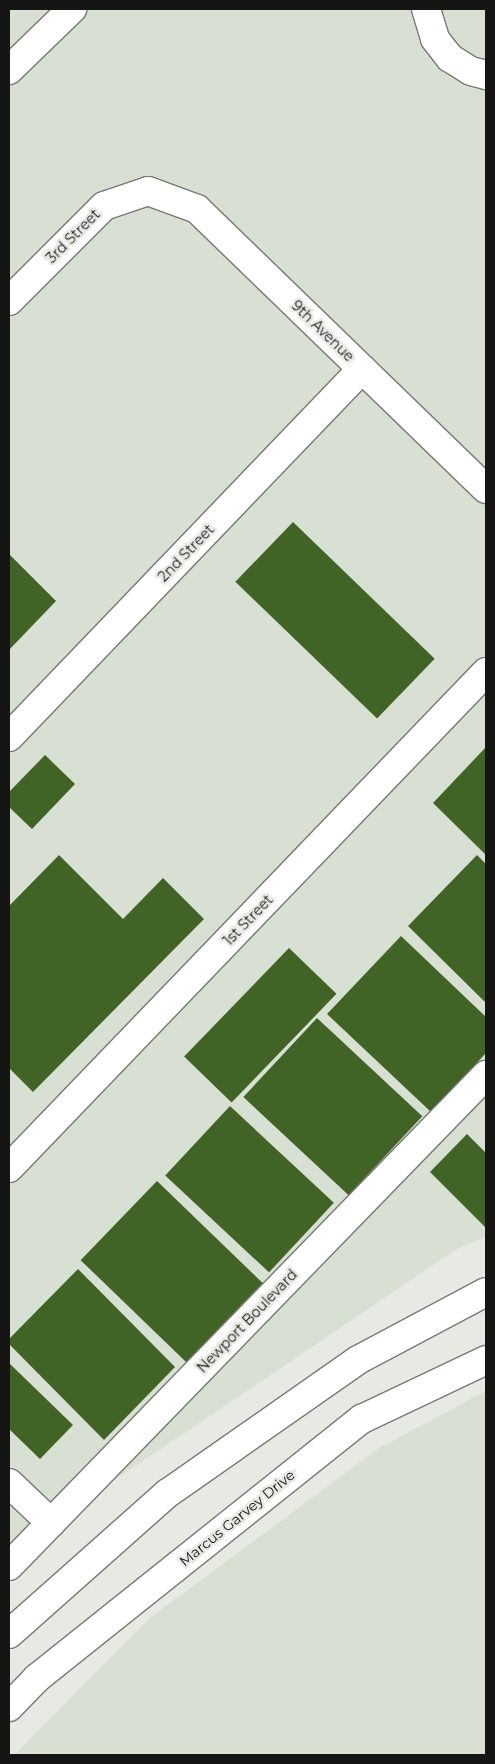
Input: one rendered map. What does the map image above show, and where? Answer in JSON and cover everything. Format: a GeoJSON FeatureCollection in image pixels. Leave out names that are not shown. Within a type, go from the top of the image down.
{"type":"FeatureCollection","features":[{"type":"Feature","properties":{"kind":"main road"},"geometry":{"type":"LineString","coordinates":[[9,70],[72,9]]}},
{"type":"Feature","properties":{"kind":"main road"},"geometry":{"type":"LineString","coordinates":[[426,9],[435,38],[450,58],[471,71],[486,75]]}},
{"type":"Feature","properties":{"kind":"main road","name":"3rd Street"},"geometry":{"type":"LineString","coordinates":[[9,301],[104,206],[148,191]]}},
{"type":"Feature","properties":{"kind":"main road","name":"9th Avenue"},"geometry":{"type":"LineString","coordinates":[[148,191],[197,209],[486,489]]}},
{"type":"Feature","properties":{"kind":"main road","name":"2nd Street"},"geometry":{"type":"LineString","coordinates":[[9,737],[362,369]]}},
{"type":"Feature","properties":{"kind":"main road","name":"1st Street"},"geometry":{"type":"LineString","coordinates":[[9,1168],[486,672]]}},
{"type":"Feature","properties":{"kind":"main road","name":"Newport Boulevard"},"geometry":{"type":"LineString","coordinates":[[9,1566],[486,1075]]}},
{"type":"Feature","properties":{"kind":"main road"},"geometry":{"type":"LineString","coordinates":[[9,1634],[168,1493],[358,1360],[486,1292]]}},
{"type":"Feature","properties":{"kind":"main road","name":"Marcus Garvey Drive"},"geometry":{"type":"LineString","coordinates":[[9,1707],[37,1678],[362,1419],[486,1360]]}},
{"type":"Feature","properties":{"kind":"main road"},"geometry":{"type":"LineString","coordinates":[[9,1483],[51,1522]]}},
{"type":"Feature","properties":{"kind":"shaded area"},"geometry":{"type":"Polygon","coordinates":[[[9,9],[486,9],[486,1237],[457,1249],[51,1523],[9,1566],[9,9]]]}},
{"type":"Feature","properties":{"kind":"shaded area"},"geometry":{"type":"Polygon","coordinates":[[[486,1391],[486,1755],[14,1755],[150,1618],[379,1448],[486,1391]]]}},
{"type":"Feature","properties":{"kind":"building"},"geometry":{"type":"Polygon","coordinates":[[[293,522],[435,659],[377,719],[235,582],[293,522]]]}},
{"type":"Feature","properties":{"kind":"building"},"geometry":{"type":"Polygon","coordinates":[[[9,554],[56,601],[9,650],[9,554]]]}},
{"type":"Feature","properties":{"kind":"building"},"geometry":{"type":"Polygon","coordinates":[[[486,747],[486,855],[433,803],[486,747]]]}},
{"type":"Feature","properties":{"kind":"building"},"geometry":{"type":"Polygon","coordinates":[[[45,755],[75,784],[32,829],[9,807],[9,792],[45,755]]]}},
{"type":"Feature","properties":{"kind":"building"},"geometry":{"type":"Polygon","coordinates":[[[59,855],[123,919],[163,878],[204,919],[33,1092],[9,1068],[9,906],[59,855]]]}},
{"type":"Feature","properties":{"kind":"building"},"geometry":{"type":"Polygon","coordinates":[[[477,855],[486,864],[486,1003],[408,926],[477,855]]]}},
{"type":"Feature","properties":{"kind":"building"},"geometry":{"type":"Polygon","coordinates":[[[401,936],[486,1017],[486,1053],[431,1112],[327,1014],[401,936]]]}},
{"type":"Feature","properties":{"kind":"building"},"geometry":{"type":"Polygon","coordinates":[[[289,948],[336,994],[232,1102],[184,1057],[289,948]]]}},
{"type":"Feature","properties":{"kind":"building"},"geometry":{"type":"Polygon","coordinates":[[[317,1018],[422,1116],[349,1195],[243,1097],[317,1018]]]}},
{"type":"Feature","properties":{"kind":"building"},"geometry":{"type":"Polygon","coordinates":[[[230,1106],[334,1203],[269,1272],[165,1175],[230,1106]]]}},
{"type":"Feature","properties":{"kind":"building"},"geometry":{"type":"Polygon","coordinates":[[[467,1134],[486,1153],[486,1228],[430,1172],[467,1134]]]}},
{"type":"Feature","properties":{"kind":"building"},"geometry":{"type":"Polygon","coordinates":[[[157,1181],[263,1283],[186,1362],[81,1260],[157,1181]]]}},
{"type":"Feature","properties":{"kind":"building"},"geometry":{"type":"Polygon","coordinates":[[[78,1269],[175,1367],[104,1440],[9,1344],[9,1339],[78,1269]]]}},
{"type":"Feature","properties":{"kind":"building"},"geometry":{"type":"Polygon","coordinates":[[[9,1363],[73,1425],[40,1459],[9,1429],[9,1363]]]}}]}
